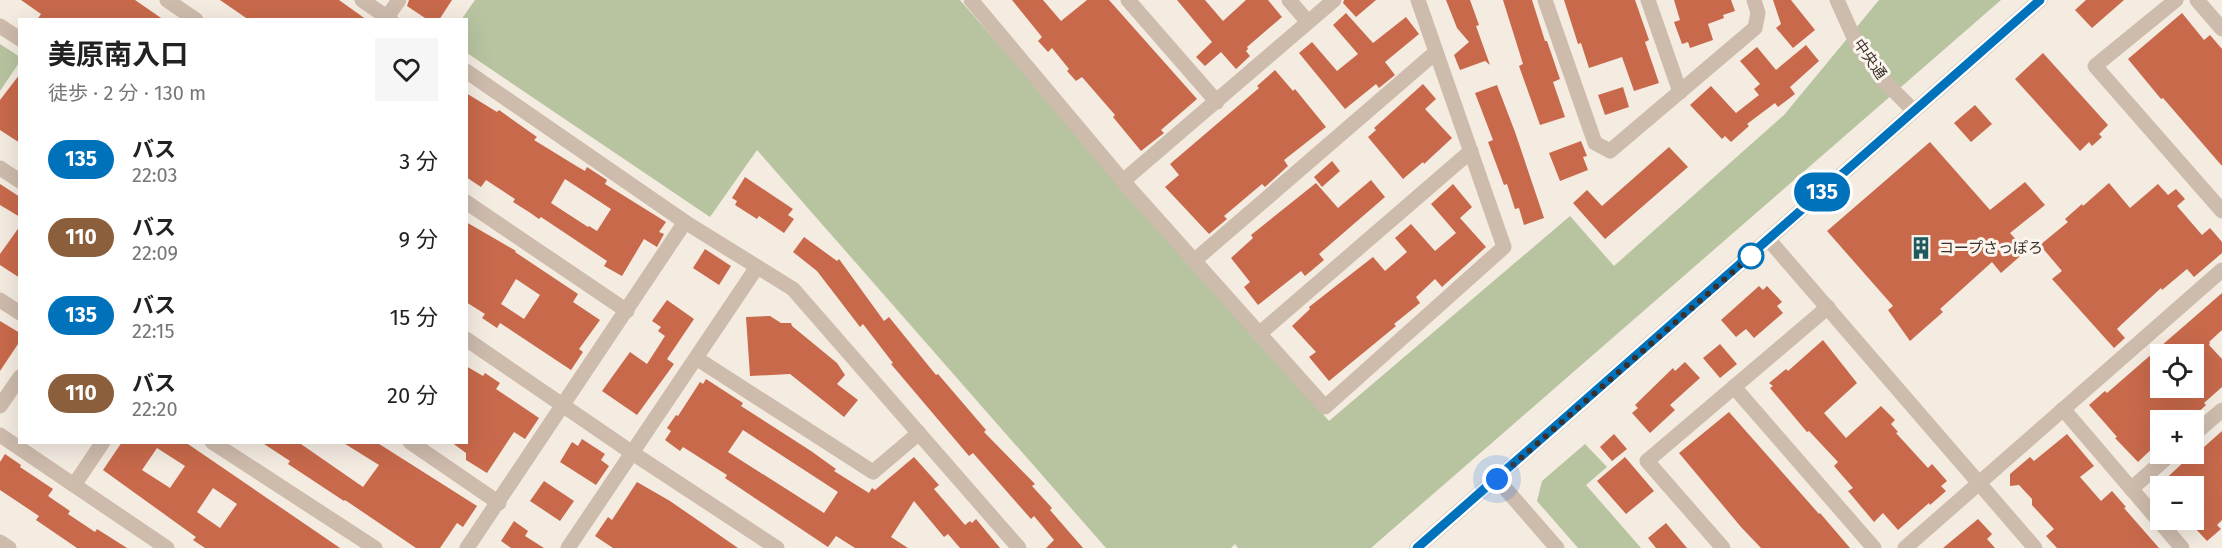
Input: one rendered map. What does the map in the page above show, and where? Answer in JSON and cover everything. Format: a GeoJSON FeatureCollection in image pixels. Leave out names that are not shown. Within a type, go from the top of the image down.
{"type":"FeatureCollection","features":[{"type":"Feature","properties":{"kind":"street"},"geometry":{"type":"LineString","coordinates":[[167,0],[193,18]]}},
{"type":"Feature","properties":{"kind":"street"},"geometry":{"type":"LineString","coordinates":[[362,0],[387,18]]}},
{"type":"Feature","properties":{"kind":"street"},"geometry":{"type":"LineString","coordinates":[[389,18],[399,0]]}},
{"type":"Feature","properties":{"kind":"street"},"geometry":{"type":"LineString","coordinates":[[971,0],[1123,181],[1325,407],[1504,248],[1418,0]]}},
{"type":"Feature","properties":{"kind":"street"},"geometry":{"type":"LineString","coordinates":[[1128,0],[1217,102]]}},
{"type":"Feature","properties":{"kind":"street"},"geometry":{"type":"LineString","coordinates":[[1289,0],[1308,22]]}},
{"type":"Feature","properties":{"kind":"street"},"geometry":{"type":"LineString","coordinates":[[1123,181],[1334,0]]}},
{"type":"Feature","properties":{"kind":"street"},"geometry":{"type":"LineString","coordinates":[[1545,0],[1595,143],[1610,151],[1755,28],[1758,13],[1754,0]]}},
{"type":"Feature","properties":{"kind":"street"},"geometry":{"type":"LineString","coordinates":[[1648,0],[1680,92]]}},
{"type":"Feature","properties":{"kind":"street","name":"中央通"},"geometry":{"type":"LineString","coordinates":[[1837,0],[1855,40],[1883,80],[1913,110]]}},
{"type":"Feature","properties":{"kind":"street"},"geometry":{"type":"LineString","coordinates":[[1417,548],[2040,0]]}},
{"type":"Feature","properties":{"kind":"street"},"geometry":{"type":"LineString","coordinates":[[2176,0],[2095,66],[2222,211]]}},
{"type":"Feature","properties":{"kind":"street"},"geometry":{"type":"LineString","coordinates":[[2197,0],[2222,29]]}},
{"type":"Feature","properties":{"kind":"street"},"geometry":{"type":"LineString","coordinates":[[0,26],[18,38]]}},
{"type":"Feature","properties":{"kind":"street"},"geometry":{"type":"LineString","coordinates":[[1195,260],[1436,52]]}},
{"type":"Feature","properties":{"kind":"street"},"geometry":{"type":"LineString","coordinates":[[468,72],[685,222],[793,289],[1019,548]]}},
{"type":"Feature","properties":{"kind":"street"},"geometry":{"type":"LineString","coordinates":[[1259,334],[1471,151]]}},
{"type":"Feature","properties":{"kind":"street"},"geometry":{"type":"LineString","coordinates":[[0,168],[18,180]]}},
{"type":"Feature","properties":{"kind":"street"},"geometry":{"type":"LineString","coordinates":[[468,203],[627,311]]}},
{"type":"Feature","properties":{"kind":"street"},"geometry":{"type":"LineString","coordinates":[[467,548],[685,222]]}},
{"type":"Feature","properties":{"kind":"street"},"geometry":{"type":"LineString","coordinates":[[1769,240],[2035,548]]}},
{"type":"Feature","properties":{"kind":"street"},"geometry":{"type":"LineString","coordinates":[[568,548],[757,267]]}},
{"type":"Feature","properties":{"kind":"street"},"geometry":{"type":"LineString","coordinates":[[1905,548],[2222,270]]}},
{"type":"Feature","properties":{"kind":"street"},"geometry":{"type":"LineString","coordinates":[[0,300],[18,312]]}},
{"type":"Feature","properties":{"kind":"street"},"geometry":{"type":"LineString","coordinates":[[1723,548],[1647,461],[1828,308]]}},
{"type":"Feature","properties":{"kind":"street"},"geometry":{"type":"LineString","coordinates":[[468,340],[777,548]]}},
{"type":"Feature","properties":{"kind":"street"},"geometry":{"type":"LineString","coordinates":[[696,358],[873,472],[919,434]]}},
{"type":"Feature","properties":{"kind":"street"},"geometry":{"type":"LineString","coordinates":[[0,406],[18,380]]}},
{"type":"Feature","properties":{"kind":"street"},"geometry":{"type":"LineString","coordinates":[[1734,387],[1874,548]]}},
{"type":"Feature","properties":{"kind":"street"},"geometry":{"type":"LineString","coordinates":[[2063,409],[2182,548]]}},
{"type":"Feature","properties":{"kind":"street"},"geometry":{"type":"LineString","coordinates":[[2204,426],[2222,410]]}},
{"type":"Feature","properties":{"kind":"street"},"geometry":{"type":"LineString","coordinates":[[0,435],[167,548]]}},
{"type":"Feature","properties":{"kind":"street"},"geometry":{"type":"LineString","coordinates":[[74,485],[102,444]]}},
{"type":"Feature","properties":{"kind":"street"},"geometry":{"type":"LineString","coordinates":[[215,444],[375,548]]}},
{"type":"Feature","properties":{"kind":"street"},"geometry":{"type":"LineString","coordinates":[[413,444],[499,503]]}},
{"type":"Feature","properties":{"kind":"street"},"geometry":{"type":"LineString","coordinates":[[2131,489],[2159,464]]}},
{"type":"Feature","properties":{"kind":"street"},"geometry":{"type":"LineString","coordinates":[[1497,479],[1557,548]]}},
{"type":"Feature","properties":{"kind":"street"},"geometry":{"type":"LineString","coordinates":[[0,542],[9,548]]}},
{"type":"Feature","properties":{"kind":"green space"},"geometry":{"type":"Polygon","coordinates":[[[475,0],[960,0],[1329,421],[1570,216],[1614,266],[1784,115],[1879,0],[2001,0],[1371,548],[1238,548],[1235,544],[1231,548],[1106,548],[757,150],[710,217],[468,54],[468,18],[462,18],[475,0]]]}},
{"type":"Feature","properties":{"kind":"green space"},"geometry":{"type":"Polygon","coordinates":[[[0,44],[18,56],[18,64],[0,91],[0,44]]]}},
{"type":"Feature","properties":{"kind":"green space"},"geometry":{"type":"Polygon","coordinates":[[[1585,444],[1607,467],[1586,485],[1641,548],[1578,548],[1537,501],[1542,481],[1585,444]]]}},
{"type":"Feature","properties":{"kind":"building"},"geometry":{"type":"Polygon","coordinates":[[[21,0],[135,0],[161,18],[38,18],[41,14],[21,0]]]}},
{"type":"Feature","properties":{"kind":"building"},"geometry":{"type":"Polygon","coordinates":[[[220,0],[339,0],[364,18],[246,18],[220,0]]]}},
{"type":"Feature","properties":{"kind":"building"},"geometry":{"type":"Polygon","coordinates":[[[409,0],[452,0],[440,18],[425,18],[407,6],[409,0]]]}},
{"type":"Feature","properties":{"kind":"building"},"geometry":{"type":"Polygon","coordinates":[[[1012,0],[1043,0],[1061,21],[1087,0],[1109,0],[1197,99],[1161,130],[1164,133],[1141,151],[1113,117],[1115,115],[1082,77],[1076,81],[1052,48],[1048,52],[1038,41],[1042,37],[1012,0]]]}},
{"type":"Feature","properties":{"kind":"building"},"geometry":{"type":"Polygon","coordinates":[[[1177,0],[1205,0],[1223,21],[1246,0],[1268,0],[1282,17],[1247,47],[1246,51],[1250,56],[1236,69],[1221,52],[1205,66],[1196,57],[1212,42],[1177,0]]]}},
{"type":"Feature","properties":{"kind":"building"},"geometry":{"type":"Polygon","coordinates":[[[1344,0],[1376,0],[1356,17],[1343,3],[1344,0]]]}},
{"type":"Feature","properties":{"kind":"building"},"geometry":{"type":"Polygon","coordinates":[[[1446,0],[1470,0],[1479,25],[1476,26],[1490,65],[1485,61],[1460,70],[1454,55],[1469,42],[1457,28],[1446,0]]]}},
{"type":"Feature","properties":{"kind":"building"},"geometry":{"type":"Polygon","coordinates":[[[1503,0],[1532,0],[1560,79],[1553,82],[1565,117],[1540,125],[1519,66],[1523,64],[1503,0]]]}},
{"type":"Feature","properties":{"kind":"building"},"geometry":{"type":"Polygon","coordinates":[[[1564,0],[1635,0],[1649,40],[1645,42],[1659,83],[1634,91],[1622,57],[1589,68],[1581,43],[1578,44],[1564,0]]]}},
{"type":"Feature","properties":{"kind":"building"},"geometry":{"type":"Polygon","coordinates":[[[1674,0],[1731,0],[1735,11],[1708,24],[1713,40],[1690,48],[1688,42],[1682,44],[1674,22],[1680,20],[1674,0]]]}},
{"type":"Feature","properties":{"kind":"building"},"geometry":{"type":"Polygon","coordinates":[[[1773,0],[1791,0],[1815,30],[1793,48],[1776,28],[1781,24],[1773,0]]]}},
{"type":"Feature","properties":{"kind":"building"},"geometry":{"type":"Polygon","coordinates":[[[2086,0],[2124,0],[2092,28],[2075,10],[2086,0]]]}},
{"type":"Feature","properties":{"kind":"building"},"geometry":{"type":"Polygon","coordinates":[[[1346,13],[1373,43],[1406,17],[1419,34],[1385,62],[1395,75],[1379,88],[1376,84],[1345,109],[1299,53],[1312,42],[1337,71],[1358,54],[1333,25],[1346,13]]]}},
{"type":"Feature","properties":{"kind":"building"},"geometry":{"type":"Polygon","coordinates":[[[2182,13],[2204,40],[2210,35],[2222,49],[2222,166],[2128,59],[2182,13]]]}},
{"type":"Feature","properties":{"kind":"building"},"geometry":{"type":"Polygon","coordinates":[[[1806,45],[1819,61],[1790,87],[1795,94],[1778,107],[1775,103],[1747,124],[1749,126],[1731,142],[1725,136],[1722,139],[1690,105],[1711,86],[1736,113],[1759,95],[1754,89],[1760,84],[1740,61],[1757,47],[1776,70],[1806,45]]]}},
{"type":"Feature","properties":{"kind":"building"},"geometry":{"type":"Polygon","coordinates":[[[2043,53],[2108,125],[2099,134],[2102,137],[2092,146],[2089,142],[2080,151],[2015,79],[2043,53]]]}},
{"type":"Feature","properties":{"kind":"building"},"geometry":{"type":"Polygon","coordinates":[[[1275,70],[1293,91],[1295,89],[1326,127],[1284,160],[1288,166],[1265,187],[1262,184],[1224,216],[1227,219],[1209,234],[1165,187],[1179,175],[1170,164],[1259,88],[1257,86],[1275,70]]]}},
{"type":"Feature","properties":{"kind":"building"},"geometry":{"type":"Polygon","coordinates":[[[18,77],[18,142],[0,130],[0,100],[18,77]]]}},
{"type":"Feature","properties":{"kind":"building"},"geometry":{"type":"Polygon","coordinates":[[[1423,84],[1436,99],[1425,109],[1452,138],[1424,164],[1423,162],[1403,179],[1368,137],[1376,130],[1374,128],[1423,84]]]}},
{"type":"Feature","properties":{"kind":"building"},"geometry":{"type":"Polygon","coordinates":[[[1497,85],[1544,218],[1524,225],[1519,208],[1515,209],[1507,184],[1504,185],[1488,142],[1493,140],[1475,93],[1497,85]]]}},
{"type":"Feature","properties":{"kind":"building"},"geometry":{"type":"Polygon","coordinates":[[[1623,87],[1629,107],[1605,115],[1598,95],[1623,87]]]}},
{"type":"Feature","properties":{"kind":"building"},"geometry":{"type":"Polygon","coordinates":[[[468,94],[497,112],[499,110],[537,137],[534,140],[585,171],[587,167],[607,180],[605,184],[666,222],[659,232],[664,234],[657,247],[644,239],[622,276],[604,266],[607,261],[541,217],[539,219],[513,202],[515,199],[486,180],[481,187],[468,178],[468,94]],[[565,179],[551,203],[597,231],[611,209],[565,179]]]}},
{"type":"Feature","properties":{"kind":"building"},"geometry":{"type":"Polygon","coordinates":[[[1975,105],[1992,124],[1971,142],[1954,123],[1975,105]]]}},
{"type":"Feature","properties":{"kind":"building"},"geometry":{"type":"Polygon","coordinates":[[[1581,141],[1587,156],[1583,157],[1588,170],[1560,181],[1549,153],[1581,141]]]}},
{"type":"Feature","properties":{"kind":"building","name":"コープさっぽろ"},"geometry":{"type":"Polygon","coordinates":[[[1930,142],[1990,210],[2025,182],[2045,205],[2010,233],[2026,251],[2001,273],[1992,262],[1940,309],[1943,312],[1910,341],[1888,310],[1893,306],[1827,231],[1930,142]]]}},
{"type":"Feature","properties":{"kind":"building"},"geometry":{"type":"Polygon","coordinates":[[[1669,147],[1688,167],[1605,239],[1573,203],[1587,190],[1602,206],[1669,147]]]}},
{"type":"Feature","properties":{"kind":"building"},"geometry":{"type":"Polygon","coordinates":[[[1332,161],[1340,171],[1322,187],[1314,177],[1332,161]]]}},
{"type":"Feature","properties":{"kind":"building"},"geometry":{"type":"Polygon","coordinates":[[[745,177],[793,209],[788,215],[794,219],[784,233],[759,216],[757,219],[735,205],[737,201],[732,198],[745,177]]]}},
{"type":"Feature","properties":{"kind":"building"},"geometry":{"type":"Polygon","coordinates":[[[1371,180],[1385,197],[1319,254],[1324,260],[1305,276],[1301,271],[1258,305],[1244,287],[1250,282],[1231,258],[1253,238],[1251,235],[1316,183],[1338,208],[1371,180]]]}},
{"type":"Feature","properties":{"kind":"building"},"geometry":{"type":"Polygon","coordinates":[[[2109,183],[2130,208],[2158,184],[2168,195],[2176,189],[2185,199],[2177,206],[2202,235],[2210,228],[2222,242],[2222,253],[2194,277],[2187,269],[2162,290],[2161,288],[2121,325],[2117,329],[2125,338],[2114,348],[2052,279],[2062,271],[2040,245],[2068,222],[2065,219],[2109,183]]]}},
{"type":"Feature","properties":{"kind":"building"},"geometry":{"type":"Polygon","coordinates":[[[0,184],[18,196],[18,216],[0,205],[0,184]]]}},
{"type":"Feature","properties":{"kind":"building"},"geometry":{"type":"Polygon","coordinates":[[[1453,184],[1472,207],[1460,218],[1486,247],[1442,287],[1435,279],[1416,297],[1420,303],[1394,324],[1396,326],[1329,381],[1309,357],[1316,352],[1292,326],[1310,309],[1309,307],[1373,257],[1385,271],[1407,252],[1395,238],[1411,224],[1435,251],[1456,233],[1431,204],[1453,184]]]}},
{"type":"Feature","properties":{"kind":"building"},"geometry":{"type":"Polygon","coordinates":[[[468,223],[516,251],[578,294],[573,302],[600,320],[579,349],[583,352],[571,370],[500,323],[497,328],[482,318],[485,314],[468,303],[468,223]],[[516,279],[501,304],[524,319],[540,295],[516,279]]]}},
{"type":"Feature","properties":{"kind":"building"},"geometry":{"type":"Polygon","coordinates":[[[18,229],[18,277],[0,265],[0,254],[18,229]]]}},
{"type":"Feature","properties":{"kind":"building"},"geometry":{"type":"Polygon","coordinates":[[[804,237],[837,261],[839,259],[884,321],[889,317],[936,375],[938,374],[986,430],[984,432],[1035,484],[1032,486],[1083,548],[1046,548],[1054,540],[1034,516],[1031,519],[973,453],[969,456],[891,364],[893,363],[863,324],[860,327],[817,271],[793,252],[804,237]]]}},
{"type":"Feature","properties":{"kind":"building"},"geometry":{"type":"Polygon","coordinates":[[[705,249],[731,266],[719,285],[693,268],[705,249]]]}},
{"type":"Feature","properties":{"kind":"building"},"geometry":{"type":"Polygon","coordinates":[[[1759,286],[1763,290],[1767,286],[1782,302],[1777,306],[1783,313],[1754,338],[1746,329],[1736,337],[1721,320],[1759,286]]]}},
{"type":"Feature","properties":{"kind":"building"},"geometry":{"type":"Polygon","coordinates":[[[2222,293],[2222,330],[2209,342],[2209,345],[2222,359],[2222,387],[2204,403],[2206,405],[2201,410],[2150,410],[2150,451],[2138,462],[2089,405],[2105,391],[2107,393],[2150,356],[2150,398],[2204,398],[2204,344],[2163,344],[2222,293]]]}},
{"type":"Feature","properties":{"kind":"building"},"geometry":{"type":"Polygon","coordinates":[[[667,300],[694,319],[667,359],[674,364],[637,415],[602,391],[630,352],[647,364],[665,336],[658,331],[661,327],[652,321],[667,300]]]}},
{"type":"Feature","properties":{"kind":"building"},"geometry":{"type":"Polygon","coordinates":[[[770,316],[781,323],[791,323],[837,363],[845,375],[837,384],[858,400],[844,417],[790,374],[750,376],[746,317],[770,316]]]}},
{"type":"Feature","properties":{"kind":"building"},"geometry":{"type":"Polygon","coordinates":[[[0,321],[18,332],[18,344],[0,371],[0,321]]]}},
{"type":"Feature","properties":{"kind":"building"},"geometry":{"type":"Polygon","coordinates":[[[1823,340],[1857,383],[1824,413],[1846,438],[1881,406],[1895,420],[1891,424],[1898,432],[1896,433],[1928,468],[1932,464],[1947,481],[1941,486],[1946,491],[1898,530],[1883,513],[1874,522],[1848,491],[1853,488],[1834,466],[1838,462],[1809,431],[1807,432],[1770,388],[1773,386],[1769,383],[1786,369],[1788,371],[1823,340]]]}},
{"type":"Feature","properties":{"kind":"building"},"geometry":{"type":"Polygon","coordinates":[[[1720,344],[1737,364],[1720,378],[1703,358],[1720,344]]]}},
{"type":"Feature","properties":{"kind":"building"},"geometry":{"type":"Polygon","coordinates":[[[1685,362],[1700,378],[1670,405],[1675,410],[1650,433],[1632,413],[1638,408],[1635,405],[1673,368],[1675,371],[1685,362]]]}},
{"type":"Feature","properties":{"kind":"building"},"geometry":{"type":"Polygon","coordinates":[[[468,367],[483,376],[485,373],[500,383],[496,389],[539,418],[525,439],[514,432],[487,473],[466,460],[466,453],[454,444],[468,444],[468,367]]]}},
{"type":"Feature","properties":{"kind":"building"},"geometry":{"type":"Polygon","coordinates":[[[706,379],[743,403],[741,406],[811,451],[836,469],[834,471],[869,493],[872,488],[875,490],[914,457],[939,485],[934,489],[965,525],[976,519],[1000,548],[960,548],[948,534],[944,537],[914,501],[891,537],[908,548],[855,548],[836,536],[828,547],[725,478],[727,475],[683,447],[680,451],[665,440],[671,431],[667,428],[676,415],[678,416],[700,382],[703,384],[706,379]],[[743,430],[728,452],[824,513],[838,492],[743,430]]]}},
{"type":"Feature","properties":{"kind":"building"},"geometry":{"type":"Polygon","coordinates":[[[1729,412],[1850,548],[1761,548],[1741,527],[1679,453],[1729,412]]]}},
{"type":"Feature","properties":{"kind":"building"},"geometry":{"type":"Polygon","coordinates":[[[2222,431],[2222,520],[2217,525],[2221,529],[2207,541],[2197,530],[2204,530],[2204,476],[2169,476],[2182,464],[2204,464],[2204,447],[2222,431]]]}},
{"type":"Feature","properties":{"kind":"building"},"geometry":{"type":"Polygon","coordinates":[[[1614,434],[1627,449],[1612,461],[1600,447],[1614,434]]]}},
{"type":"Feature","properties":{"kind":"building"},"geometry":{"type":"Polygon","coordinates":[[[2067,434],[2094,466],[2080,477],[2101,501],[2112,491],[2159,548],[2057,548],[2046,536],[2054,529],[2032,505],[2032,499],[2019,485],[2010,486],[2010,474],[2030,457],[2034,461],[2067,434]]]}},
{"type":"Feature","properties":{"kind":"building"},"geometry":{"type":"Polygon","coordinates":[[[582,439],[605,454],[601,460],[609,466],[596,485],[560,462],[572,442],[578,446],[582,439]]]}},
{"type":"Feature","properties":{"kind":"building"},"geometry":{"type":"Polygon","coordinates":[[[121,444],[188,444],[340,548],[205,548],[193,540],[196,537],[103,470],[121,444]],[[157,448],[142,470],[170,488],[185,466],[157,448]],[[213,488],[197,512],[220,528],[237,504],[213,488]]]}},
{"type":"Feature","properties":{"kind":"building"},"geometry":{"type":"Polygon","coordinates":[[[264,444],[301,444],[363,487],[379,465],[345,444],[379,444],[477,506],[463,527],[457,523],[440,548],[416,548],[288,464],[290,461],[264,444]]]}},
{"type":"Feature","properties":{"kind":"building"},"geometry":{"type":"Polygon","coordinates":[[[5,454],[53,489],[48,496],[70,511],[68,514],[95,532],[97,529],[127,548],[77,548],[36,520],[39,516],[0,490],[0,462],[5,454]]]}},
{"type":"Feature","properties":{"kind":"building"},"geometry":{"type":"Polygon","coordinates":[[[1625,457],[1654,491],[1626,514],[1597,481],[1625,457]]]}},
{"type":"Feature","properties":{"kind":"building"},"geometry":{"type":"Polygon","coordinates":[[[544,481],[574,501],[560,521],[530,501],[544,481]]]}},
{"type":"Feature","properties":{"kind":"building"},"geometry":{"type":"Polygon","coordinates":[[[637,482],[670,501],[738,548],[613,548],[595,536],[608,517],[612,520],[637,482]]]}},
{"type":"Feature","properties":{"kind":"building"},"geometry":{"type":"Polygon","coordinates":[[[1978,519],[1992,534],[1987,539],[1995,548],[1943,548],[1978,519]]]}},
{"type":"Feature","properties":{"kind":"building"},"geometry":{"type":"Polygon","coordinates":[[[514,521],[528,531],[525,536],[544,548],[511,548],[501,541],[514,521]]]}},
{"type":"Feature","properties":{"kind":"building"},"geometry":{"type":"Polygon","coordinates":[[[1666,523],[1687,548],[1656,548],[1648,538],[1666,523]]]}},
{"type":"Feature","properties":{"kind":"bus line","name":"135"},"geometry":{"type":"LineString","coordinates":[[1417,548],[2040,0]]}},
{"type":"Feature","properties":{"kind":"place","name":"コープさっぽろ"},"geometry":{"type":"Point","coordinates":[1921,248]}},
{"type":"Feature","properties":{"kind":"route"},"geometry":{"type":"LineString","coordinates":[[1497,479],[1751,256]]}}]}
